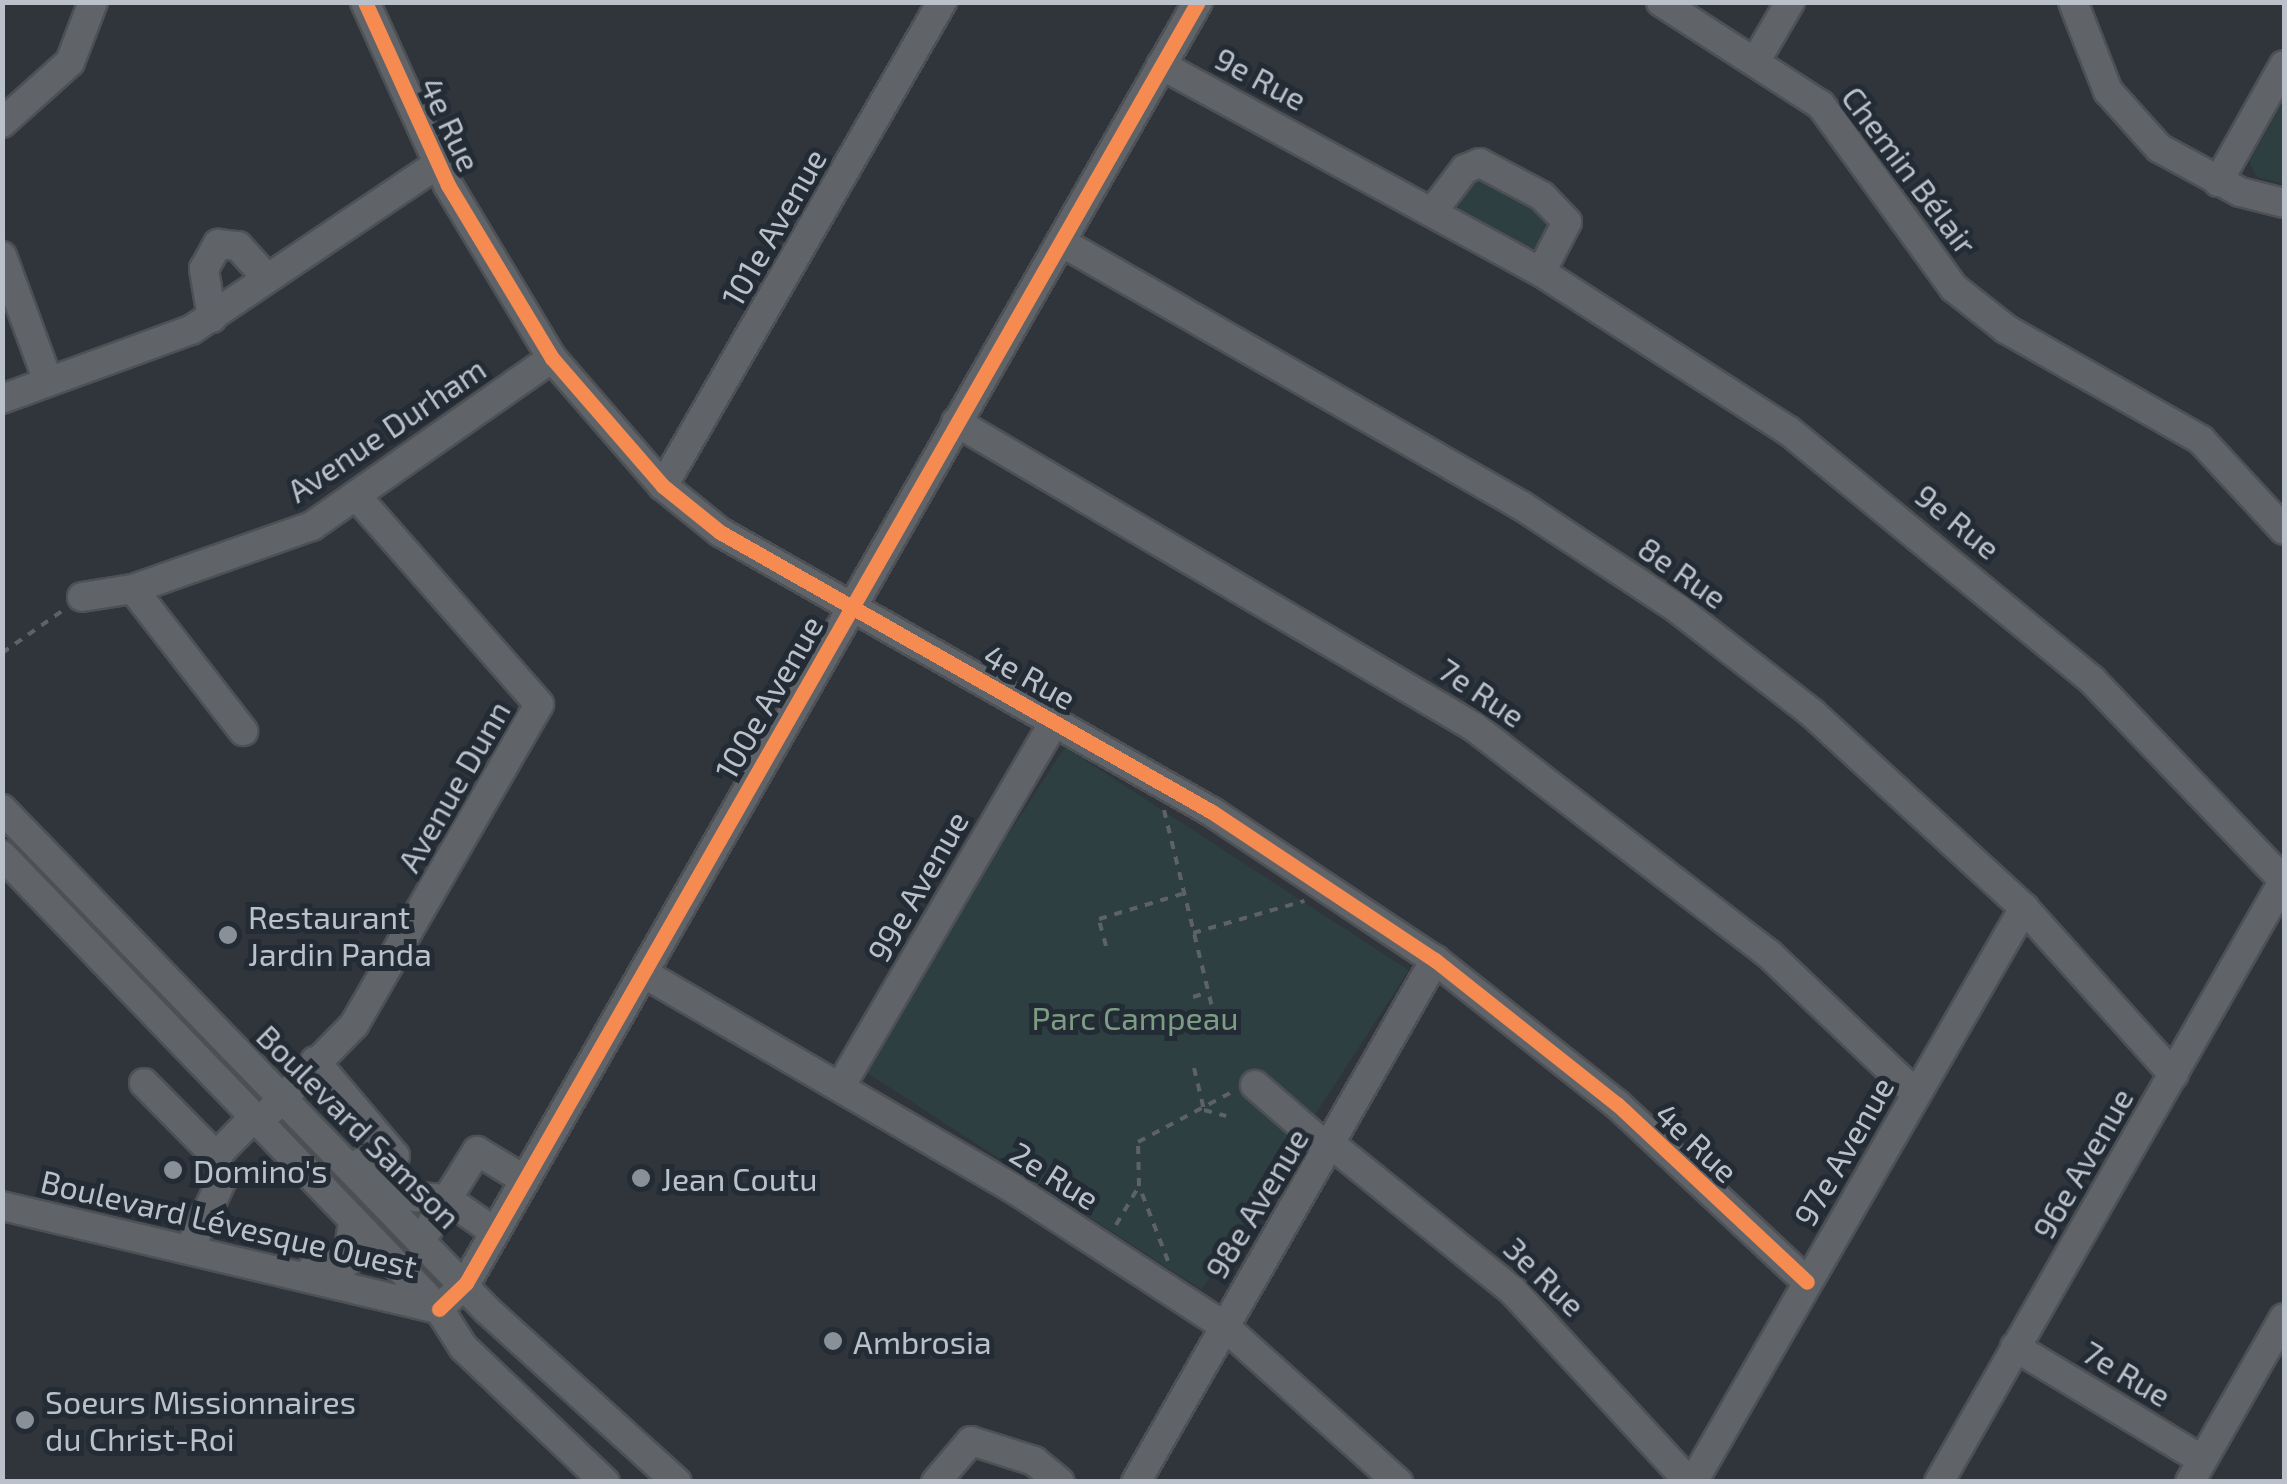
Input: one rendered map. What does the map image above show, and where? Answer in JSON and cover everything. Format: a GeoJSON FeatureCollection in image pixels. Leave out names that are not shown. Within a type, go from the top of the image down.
{"type":"FeatureCollection","features":[{"type":"Feature","properties":{"kind":"street"},"geometry":{"type":"LineString","coordinates":[[2,123],[70,62],[94,2]]}},
{"type":"Feature","properties":{"kind":"street","name":"4e Rue"},"geometry":{"type":"LineString","coordinates":[[366,2],[438,164],[552,358],[663,486],[720,532],[1055,720],[1435,960],[1618,1104],[1807,1282]]}},
{"type":"Feature","properties":{"kind":"street","name":"101e Avenue"},"geometry":{"type":"LineString","coordinates":[[663,486],[942,2]]}},
{"type":"Feature","properties":{"kind":"street","name":"Chemin Bélair"},"geometry":{"type":"LineString","coordinates":[[1661,2],[1758,58],[1822,105],[1954,288],[2006,330],[2201,440],[2284,530]]}},
{"type":"Feature","properties":{"kind":"street"},"geometry":{"type":"LineString","coordinates":[[1758,58],[1790,2]]}},
{"type":"Feature","properties":{"kind":"street"},"geometry":{"type":"LineString","coordinates":[[2073,2],[2126,116],[2218,182],[2284,203]]}},
{"type":"Feature","properties":{"kind":"street","name":"100e Avenue"},"geometry":{"type":"LineString","coordinates":[[439,1310],[466,1284],[956,422],[1063,243],[1195,3]]}},
{"type":"Feature","properties":{"kind":"street","name":"9e Rue"},"geometry":{"type":"LineString","coordinates":[[1161,64],[1541,272],[1790,431],[1930,542],[2092,680],[2284,880]]}},
{"type":"Feature","properties":{"kind":"street"},"geometry":{"type":"LineString","coordinates":[[2218,182],[2284,65]]}},
{"type":"Feature","properties":{"kind":"street"},"geometry":{"type":"LineString","coordinates":[[1434,211],[1464,169],[1480,163],[1542,196],[1567,222],[1541,272]]}},
{"type":"Feature","properties":{"kind":"street"},"geometry":{"type":"LineString","coordinates":[[2,399],[212,318],[266,277],[438,164]]}},
{"type":"Feature","properties":{"kind":"street","name":"8e Rue"},"geometry":{"type":"LineString","coordinates":[[1063,243],[1522,506],[1678,609],[1812,713],[2024,908],[2174,1075]]}},
{"type":"Feature","properties":{"kind":"street"},"geometry":{"type":"LineString","coordinates":[[212,318],[204,268],[218,244],[238,246],[266,277]]}},
{"type":"Feature","properties":{"kind":"street"},"geometry":{"type":"LineString","coordinates":[[2,256],[48,381]]}},
{"type":"Feature","properties":{"kind":"street","name":"Avenue Durham"},"geometry":{"type":"LineString","coordinates":[[72,604],[133,589],[312,526],[552,358]]}},
{"type":"Feature","properties":{"kind":"street","name":"7e Rue"},"geometry":{"type":"LineString","coordinates":[[956,422],[1474,727],[1769,954],[1916,1094]]}},
{"type":"Feature","properties":{"kind":"street","name":"Avenue Dunn"},"geometry":{"type":"LineString","coordinates":[[216,1156],[281,1100],[354,1025],[539,704],[357,497]]}},
{"type":"Feature","properties":{"kind":"street"},"geometry":{"type":"LineString","coordinates":[[133,589],[243,731]]}},
{"type":"Feature","properties":{"kind":"street","name":"99e Avenue"},"geometry":{"type":"LineString","coordinates":[[840,1088],[1055,720]]}},
{"type":"Feature","properties":{"kind":"street","name":"Boulevard Samson"},"geometry":{"type":"LineString","coordinates":[[2,809],[281,1100],[663,1477]]}},
{"type":"Feature","properties":{"kind":"street","name":"Boulevard Samson"},"geometry":{"type":"LineString","coordinates":[[2,855],[439,1310],[463,1347],[606,1482]]}},
{"type":"Feature","properties":{"kind":"street","name":"96e Avenue"},"geometry":{"type":"LineString","coordinates":[[1939,1482],[2284,880]]}},
{"type":"Feature","properties":{"kind":"street","name":"97e Avenue"},"geometry":{"type":"LineString","coordinates":[[1691,1482],[2024,908]]}},
{"type":"Feature","properties":{"kind":"street","name":"98e Avenue"},"geometry":{"type":"LineString","coordinates":[[1136,1482],[1435,960]]}},
{"type":"Feature","properties":{"kind":"street","name":"2e Rue"},"geometry":{"type":"LineString","coordinates":[[643,972],[840,1088],[1224,1326],[1398,1482]]}},
{"type":"Feature","properties":{"kind":"street"},"geometry":{"type":"LineString","coordinates":[[315,1062],[394,1156],[385,1166]]}},
{"type":"Feature","properties":{"kind":"street"},"geometry":{"type":"LineString","coordinates":[[144,1082],[216,1156],[222,1180],[190,1246]]}},
{"type":"Feature","properties":{"kind":"street","name":"3e Rue"},"geometry":{"type":"LineString","coordinates":[[1246,1087],[1330,1147],[1512,1290],[1691,1482]]}},
{"type":"Feature","properties":{"kind":"street"},"geometry":{"type":"LineString","coordinates":[[422,1239],[477,1151],[525,1180]]}},
{"type":"Feature","properties":{"kind":"street"},"geometry":{"type":"LineString","coordinates":[[352,1170],[363,1161],[385,1166],[414,1196],[446,1200],[496,1232]]}},
{"type":"Feature","properties":{"kind":"street","name":"Boulevard Lévesque Ouest"},"geometry":{"type":"LineString","coordinates":[[2,1206],[190,1246],[439,1310]]}},
{"type":"Feature","properties":{"kind":"street"},"geometry":{"type":"LineString","coordinates":[[278,1268],[347,1262],[354,1222]]}},
{"type":"Feature","properties":{"kind":"street"},"geometry":{"type":"LineString","coordinates":[[2196,1471],[2284,1318]]}},
{"type":"Feature","properties":{"kind":"street","name":"7e Rue"},"geometry":{"type":"LineString","coordinates":[[2015,1347],[2196,1471]]}},
{"type":"Feature","properties":{"kind":"street"},"geometry":{"type":"LineString","coordinates":[[940,1480],[961,1446],[990,1441],[1060,1482]]}},
{"type":"Feature","properties":{"kind":"path"},"geometry":{"type":"LineString","coordinates":[[2,652],[72,604]]}},
{"type":"Feature","properties":{"kind":"path"},"geometry":{"type":"LineString","coordinates":[[1159,786],[1182,894],[1216,1018]]}},
{"type":"Feature","properties":{"kind":"path"},"geometry":{"type":"LineString","coordinates":[[1106,946],[1099,919],[1182,894]]}},
{"type":"Feature","properties":{"kind":"path"},"geometry":{"type":"LineString","coordinates":[[1193,934],[1309,900]]}},
{"type":"Feature","properties":{"kind":"path"},"geometry":{"type":"LineString","coordinates":[[1193,997],[1208,992]]}},
{"type":"Feature","properties":{"kind":"path"},"geometry":{"type":"LineString","coordinates":[[1194,1068],[1204,1110]]}},
{"type":"Feature","properties":{"kind":"path"},"geometry":{"type":"LineString","coordinates":[[1174,1267],[1140,1186],[1138,1142],[1147,1130],[1204,1110],[1246,1087]]}},
{"type":"Feature","properties":{"kind":"path"},"geometry":{"type":"LineString","coordinates":[[1204,1110],[1226,1116]]}},
{"type":"Feature","properties":{"kind":"path"},"geometry":{"type":"LineString","coordinates":[[1113,1231],[1140,1186]]}},
{"type":"Feature","properties":{"kind":"green space"},"geometry":{"type":"Polygon","coordinates":[[[2284,100],[2284,184],[2257,177],[2249,162],[2284,100]]]}},
{"type":"Feature","properties":{"kind":"green space"},"geometry":{"type":"Polygon","coordinates":[[[1473,175],[1548,212],[1552,224],[1538,247],[1527,250],[1457,210],[1473,175]]]}},
{"type":"Feature","properties":{"kind":"green space","name":"Parc Campeau"},"geometry":{"type":"Polygon","coordinates":[[[1065,747],[1409,970],[1201,1290],[857,1067],[1065,747]]]}},
{"type":"Feature","properties":{"kind":"cycle path"},"geometry":{"type":"LineString","coordinates":[[365,2],[448,185],[552,358],[663,486],[720,532],[1212,812],[1435,960],[1617,1104],[1807,1282]]}},
{"type":"Feature","properties":{"kind":"cycle path"},"geometry":{"type":"LineString","coordinates":[[439,1309],[466,1283],[1198,2]]}},
{"type":"Feature","properties":{"kind":"place","name":"Restaurant Jardin Panda"},"geometry":{"type":"Point","coordinates":[228,935]}},
{"type":"Feature","properties":{"kind":"place","name":"Domino's"},"geometry":{"type":"Point","coordinates":[173,1170]}},
{"type":"Feature","properties":{"kind":"place","name":"Jean Coutu"},"geometry":{"type":"Point","coordinates":[641,1178]}},
{"type":"Feature","properties":{"kind":"place","name":"Ambrosia"},"geometry":{"type":"Point","coordinates":[833,1341]}},
{"type":"Feature","properties":{"kind":"place","name":"Soeurs Missionnaires du Christ-Roi"},"geometry":{"type":"Point","coordinates":[25,1420]}}]}
